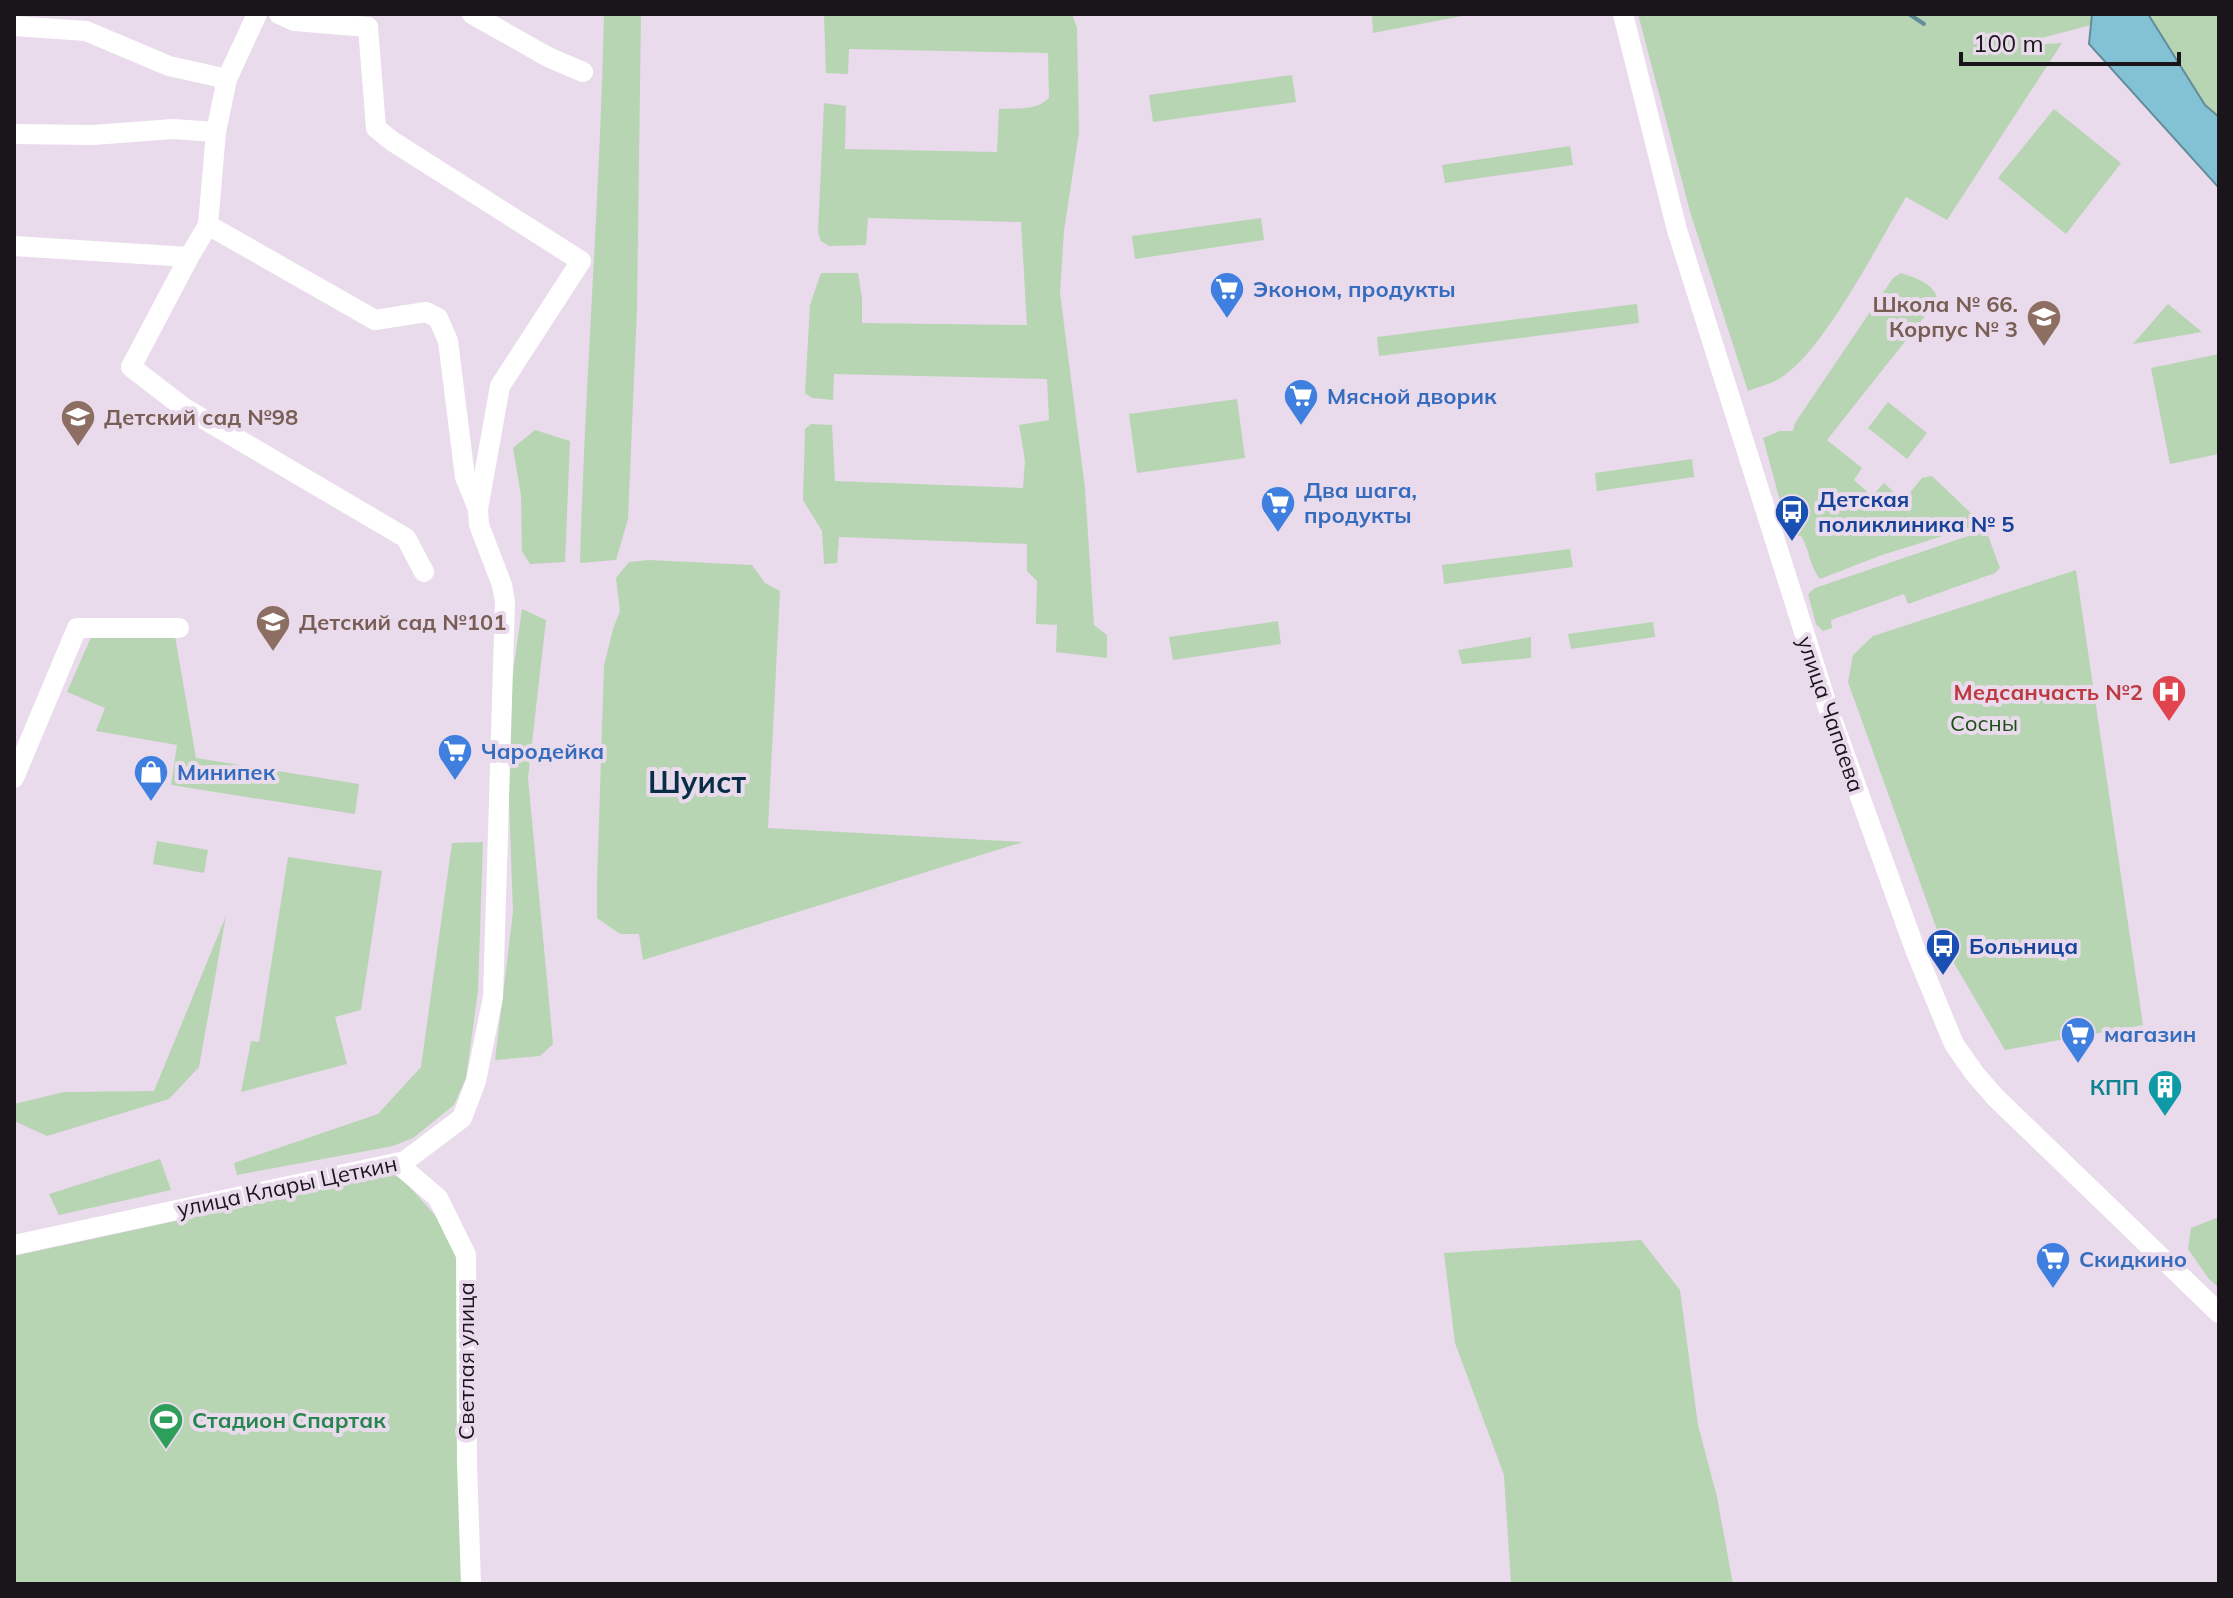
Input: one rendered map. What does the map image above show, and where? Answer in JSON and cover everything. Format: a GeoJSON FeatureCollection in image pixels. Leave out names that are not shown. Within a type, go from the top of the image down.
{"type":"FeatureCollection","features":[{"type":"Feature","properties":{"kind":"street"},"geometry":{"type":"LineString","coordinates":[[257,14],[227,79],[216,132],[208,225],[131,367],[183,407],[406,538],[424,572]]}},
{"type":"Feature","properties":{"kind":"street"},"geometry":{"type":"LineString","coordinates":[[279,14],[294,21],[374,20],[376,128],[581,261],[500,386],[478,509]]}},
{"type":"Feature","properties":{"kind":"street"},"geometry":{"type":"LineString","coordinates":[[472,14],[548,57],[583,72]]}},
{"type":"Feature","properties":{"kind":"street","name":"улица Чапаева"},"geometry":{"type":"LineString","coordinates":[[1623,14],[1677,230],[1806,642],[1916,952],[1954,1044],[1996,1098],[2219,1313]]}},
{"type":"Feature","properties":{"kind":"street"},"geometry":{"type":"LineString","coordinates":[[14,26],[86,31],[169,66],[227,79]]}},
{"type":"Feature","properties":{"kind":"street"},"geometry":{"type":"LineString","coordinates":[[14,134],[93,135],[173,129],[216,132]]}},
{"type":"Feature","properties":{"kind":"street","name":"улица Клары Цеткин"},"geometry":{"type":"LineString","coordinates":[[14,1245],[405,1161],[462,1118],[476,1081],[493,997],[505,602],[502,585],[479,525],[478,509],[465,477],[448,341],[438,318],[426,312],[375,320],[208,225]]}},
{"type":"Feature","properties":{"kind":"street"},"geometry":{"type":"LineString","coordinates":[[14,246],[189,257]]}},
{"type":"Feature","properties":{"kind":"street"},"geometry":{"type":"LineString","coordinates":[[14,778],[77,628],[179,628]]}},
{"type":"Feature","properties":{"kind":"street","name":"Светлая улица"},"geometry":{"type":"LineString","coordinates":[[397,1163],[438,1198],[466,1255],[471,1584]]}},
{"type":"Feature","properties":{"kind":"green space"},"geometry":{"type":"Polygon","coordinates":[[[604,14],[641,14],[637,309],[628,519],[616,560],[580,563],[599,151],[604,14]]]}},
{"type":"Feature","properties":{"kind":"green space"},"geometry":{"type":"Polygon","coordinates":[[[824,14],[1072,14],[1077,28],[1079,132],[1064,231],[1060,293],[1085,488],[1094,625],[1107,635],[1107,658],[1056,652],[1057,625],[1036,624],[1037,581],[1027,571],[1027,544],[839,537],[837,563],[824,564],[822,531],[803,500],[805,429],[811,424],[832,425],[835,481],[1023,488],[1025,461],[1019,425],[1049,420],[1047,379],[834,374],[833,400],[812,398],[805,393],[810,305],[821,273],[858,273],[862,323],[1027,325],[1021,222],[868,218],[866,245],[829,246],[821,241],[818,232],[824,103],[846,106],[845,149],[997,152],[999,109],[1032,107],[1049,98],[1048,53],[849,49],[848,74],[826,73],[824,14]]]}},
{"type":"Feature","properties":{"kind":"green space"},"geometry":{"type":"Polygon","coordinates":[[[1372,14],[1473,14],[1373,33],[1372,14]]]}},
{"type":"Feature","properties":{"kind":"green space"},"geometry":{"type":"Polygon","coordinates":[[[1638,14],[2092,14],[2091,25],[2038,39],[2020,39],[2026,45],[2062,43],[1947,220],[1906,197],[1848,297],[1812,348],[1777,380],[1748,391],[1691,215],[1638,14]]]}},
{"type":"Feature","properties":{"kind":"green space"},"geometry":{"type":"Polygon","coordinates":[[[2148,14],[2219,14],[2219,117],[2205,105],[2148,14]]]}},
{"type":"Feature","properties":{"kind":"green space"},"geometry":{"type":"Polygon","coordinates":[[[1292,75],[1296,102],[1153,122],[1149,95],[1292,75]]]}},
{"type":"Feature","properties":{"kind":"green space"},"geometry":{"type":"Polygon","coordinates":[[[2054,109],[2121,163],[2066,234],[1998,178],[2054,109]]]}},
{"type":"Feature","properties":{"kind":"green space"},"geometry":{"type":"Polygon","coordinates":[[[1570,146],[1573,165],[1445,183],[1442,165],[1570,146]]]}},
{"type":"Feature","properties":{"kind":"green space"},"geometry":{"type":"Polygon","coordinates":[[[1261,218],[1264,240],[1135,259],[1132,236],[1261,218]]]}},
{"type":"Feature","properties":{"kind":"green space"},"geometry":{"type":"Polygon","coordinates":[[[1901,273],[1929,286],[1937,301],[1827,440],[1862,468],[1854,480],[1872,496],[1884,483],[1903,501],[1922,478],[1932,476],[1976,518],[1978,525],[1879,556],[1820,579],[1801,536],[1793,535],[1786,523],[1763,438],[1780,431],[1793,431],[1795,423],[1893,278],[1901,273]]]}},
{"type":"Feature","properties":{"kind":"green space"},"geometry":{"type":"Polygon","coordinates":[[[1637,304],[1639,323],[1379,356],[1377,337],[1637,304]]]}},
{"type":"Feature","properties":{"kind":"green space"},"geometry":{"type":"Polygon","coordinates":[[[2168,304],[2202,332],[2133,344],[2168,304]]]}},
{"type":"Feature","properties":{"kind":"green space"},"geometry":{"type":"Polygon","coordinates":[[[2219,354],[2219,454],[2170,464],[2151,368],[2219,354]]]}},
{"type":"Feature","properties":{"kind":"green space"},"geometry":{"type":"Polygon","coordinates":[[[1237,399],[1245,458],[1137,473],[1129,414],[1237,399]]]}},
{"type":"Feature","properties":{"kind":"green space"},"geometry":{"type":"Polygon","coordinates":[[[1888,402],[1927,433],[1907,459],[1868,428],[1888,402]]]}},
{"type":"Feature","properties":{"kind":"green space"},"geometry":{"type":"Polygon","coordinates":[[[535,430],[570,441],[565,562],[530,564],[522,551],[521,496],[513,448],[535,430]]]}},
{"type":"Feature","properties":{"kind":"green space"},"geometry":{"type":"Polygon","coordinates":[[[1692,459],[1694,477],[1597,491],[1595,473],[1692,459]]]}},
{"type":"Feature","properties":{"kind":"green space"},"geometry":{"type":"Polygon","coordinates":[[[1986,530],[2000,568],[1995,573],[1908,604],[1904,594],[1831,620],[1832,628],[1823,631],[1816,624],[1808,594],[1815,588],[1986,530]]]}},
{"type":"Feature","properties":{"kind":"green space"},"geometry":{"type":"Polygon","coordinates":[[[1570,549],[1573,567],[1444,584],[1442,565],[1570,549]]]}},
{"type":"Feature","properties":{"kind":"green space"},"geometry":{"type":"Polygon","coordinates":[[[649,560],[752,565],[765,583],[780,591],[768,828],[1023,842],[643,960],[639,934],[620,934],[597,918],[597,883],[604,666],[620,611],[616,578],[629,562],[649,560]]]}},
{"type":"Feature","properties":{"kind":"green space","name":"Сосны"},"geometry":{"type":"Polygon","coordinates":[[[2076,570],[2143,1025],[2005,1050],[1941,941],[1848,682],[1853,655],[1873,636],[2076,570]]]}},
{"type":"Feature","properties":{"kind":"green space"},"geometry":{"type":"Polygon","coordinates":[[[522,609],[546,620],[528,778],[553,1044],[540,1056],[495,1060],[513,912],[506,721],[522,609]]]}},
{"type":"Feature","properties":{"kind":"green space"},"geometry":{"type":"Polygon","coordinates":[[[1278,621],[1281,644],[1173,660],[1169,637],[1278,621]]]}},
{"type":"Feature","properties":{"kind":"green space"},"geometry":{"type":"Polygon","coordinates":[[[1653,622],[1655,637],[1571,649],[1568,634],[1653,622]]]}},
{"type":"Feature","properties":{"kind":"green space"},"geometry":{"type":"Polygon","coordinates":[[[92,635],[175,636],[196,758],[359,784],[355,814],[171,785],[177,745],[96,731],[105,708],[67,692],[92,635]]]}},
{"type":"Feature","properties":{"kind":"green space"},"geometry":{"type":"Polygon","coordinates":[[[1531,637],[1531,658],[1462,664],[1458,650],[1531,637]]]}},
{"type":"Feature","properties":{"kind":"green space"},"geometry":{"type":"Polygon","coordinates":[[[157,841],[208,850],[204,873],[153,864],[157,841]]]}},
{"type":"Feature","properties":{"kind":"green space"},"geometry":{"type":"Polygon","coordinates":[[[483,842],[478,991],[466,1078],[454,1105],[413,1138],[393,1146],[237,1175],[234,1163],[378,1114],[421,1067],[452,843],[483,842]]]}},
{"type":"Feature","properties":{"kind":"green space"},"geometry":{"type":"Polygon","coordinates":[[[288,857],[382,871],[361,1010],[335,1017],[347,1064],[241,1092],[251,1041],[259,1042],[288,857]]]}},
{"type":"Feature","properties":{"kind":"green space"},"geometry":{"type":"Polygon","coordinates":[[[226,916],[199,1067],[169,1099],[47,1136],[14,1121],[14,1104],[64,1092],[154,1091],[226,916]]]}},
{"type":"Feature","properties":{"kind":"green space"},"geometry":{"type":"Polygon","coordinates":[[[160,1159],[171,1190],[59,1215],[49,1194],[160,1159]]]}},
{"type":"Feature","properties":{"kind":"green space"},"geometry":{"type":"Polygon","coordinates":[[[397,1173],[444,1225],[457,1253],[469,1584],[14,1584],[14,1256],[397,1173]]]}},
{"type":"Feature","properties":{"kind":"green space"},"geometry":{"type":"Polygon","coordinates":[[[2219,1217],[2219,1288],[2188,1249],[2191,1228],[2219,1217]]]}},
{"type":"Feature","properties":{"kind":"green space"},"geometry":{"type":"Polygon","coordinates":[[[1641,1240],[1680,1290],[1698,1425],[1717,1497],[1733,1584],[1511,1584],[1504,1475],[1455,1343],[1444,1253],[1641,1240]]]}},
{"type":"Feature","properties":{"kind":"water"},"geometry":{"type":"Polygon","coordinates":[[[2092,14],[2148,14],[2205,105],[2219,117],[2219,188],[2089,44],[2092,14]]]}},
{"type":"Feature","properties":{"kind":"waterway"},"geometry":{"type":"LineString","coordinates":[[1909,14],[1924,24]]}},
{"type":"Feature","properties":{"kind":"place","name":"Эконом, продукты"},"geometry":{"type":"Point","coordinates":[1227,320]}},
{"type":"Feature","properties":{"kind":"place","name":"Школа № 66. Корпус № 3"},"geometry":{"type":"Point","coordinates":[2044,348]}},
{"type":"Feature","properties":{"kind":"place","name":"Мясной дворик"},"geometry":{"type":"Point","coordinates":[1301,427]}},
{"type":"Feature","properties":{"kind":"place","name":"Детский сад №98"},"geometry":{"type":"Point","coordinates":[78,448]}},
{"type":"Feature","properties":{"kind":"place","name":"Два шага, продукты"},"geometry":{"type":"Point","coordinates":[1278,534]}},
{"type":"Feature","properties":{"kind":"place","name":"Детская поликлиника № 5"},"geometry":{"type":"Point","coordinates":[1792,543]}},
{"type":"Feature","properties":{"kind":"place","name":"Детский сад №101"},"geometry":{"type":"Point","coordinates":[273,653]}},
{"type":"Feature","properties":{"kind":"place","name":"Медсанчасть №2"},"geometry":{"type":"Point","coordinates":[2169,723]}},
{"type":"Feature","properties":{"kind":"place","name":"Чародейка"},"geometry":{"type":"Point","coordinates":[455,782]}},
{"type":"Feature","properties":{"kind":"place","name":"Минипек"},"geometry":{"type":"Point","coordinates":[151,803]}},
{"type":"Feature","properties":{"kind":"place","name":"Больница"},"geometry":{"type":"Point","coordinates":[1943,977]}},
{"type":"Feature","properties":{"kind":"place","name":"магазин"},"geometry":{"type":"Point","coordinates":[2078,1065]}},
{"type":"Feature","properties":{"kind":"place","name":"КПП"},"geometry":{"type":"Point","coordinates":[2165,1118]}},
{"type":"Feature","properties":{"kind":"place","name":"Скидкино"},"geometry":{"type":"Point","coordinates":[2053,1290]}},
{"type":"Feature","properties":{"kind":"place","name":"Стадион Спартак"},"geometry":{"type":"Point","coordinates":[166,1451]}},
{"type":"Feature","properties":{"kind":"district","name":"Шуист"},"geometry":{"type":"Point","coordinates":[697,783]}}]}
